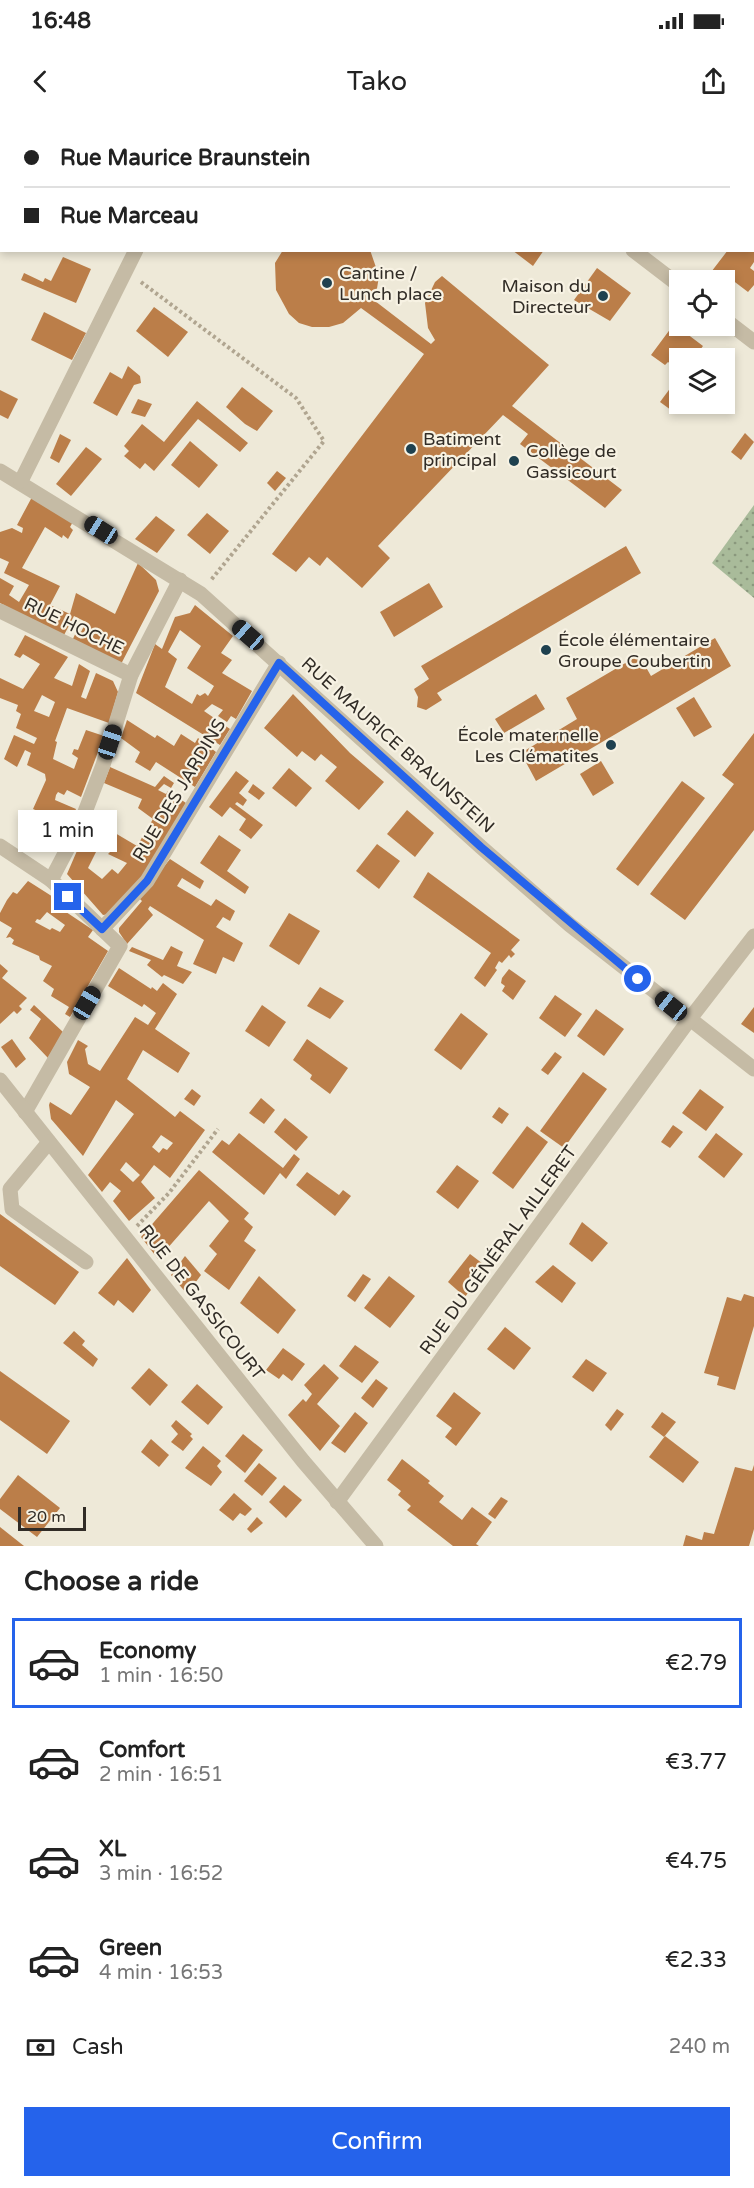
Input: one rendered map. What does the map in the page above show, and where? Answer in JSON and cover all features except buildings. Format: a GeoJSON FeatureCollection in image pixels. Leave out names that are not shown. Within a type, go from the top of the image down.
{"type":"FeatureCollection","features":[{"type":"Feature","properties":{"kind":"street"},"geometry":{"type":"LineString","coordinates":[[21,481],[135,252]]}},
{"type":"Feature","properties":{"kind":"street"},"geometry":{"type":"LineString","coordinates":[[636,252],[669,278]]}},
{"type":"Feature","properties":{"kind":"street"},"geometry":{"type":"LineString","coordinates":[[735,328],[754,342]]}},
{"type":"Feature","properties":{"kind":"street","name":"RUE MAURICE BRAUNSTEIN"},"geometry":{"type":"LineString","coordinates":[[0,471],[21,481],[201,594],[570,925],[754,1069]]}},
{"type":"Feature","properties":{"kind":"street"},"geometry":{"type":"LineString","coordinates":[[51,880],[87,805],[131,675],[180,580]]}},
{"type":"Feature","properties":{"kind":"street","name":"RUE HOCHE"},"geometry":{"type":"LineString","coordinates":[[0,611],[131,675]]}},
{"type":"Feature","properties":{"kind":"street","name":"RUE DES JARDINS"},"geometry":{"type":"LineString","coordinates":[[102,929],[147,881],[279,663]]}},
{"type":"Feature","properties":{"kind":"street"},"geometry":{"type":"LineString","coordinates":[[0,846],[51,880],[120,946],[25,1112]]}},
{"type":"Feature","properties":{"kind":"street","name":"RUE DU GÉNÉRAL AILLERET"},"geometry":{"type":"LineString","coordinates":[[337,1503],[689,1020],[754,936]]}},
{"type":"Feature","properties":{"kind":"street","name":"RUE DE GASSICOURT"},"geometry":{"type":"LineString","coordinates":[[0,1080],[337,1503],[376,1546]]}},
{"type":"Feature","properties":{"kind":"street"},"geometry":{"type":"LineString","coordinates":[[49,1142],[10,1189],[12,1209],[86,1262]]}},
{"type":"Feature","properties":{"kind":"path"},"geometry":{"type":"LineString","coordinates":[[126,271],[296,398],[324,441],[201,594]]}},
{"type":"Feature","properties":{"kind":"path"},"geometry":{"type":"LineString","coordinates":[[126,1237],[169,1193],[218,1129]]}},
{"type":"Feature","properties":{"kind":"green space"},"geometry":{"type":"Polygon","coordinates":[[[754,505],[754,598],[712,563],[754,505]]]}},
{"type":"Feature","properties":{"kind":"place","name":"Cantine / Lunch place"},"geometry":{"type":"Point","coordinates":[327,283]}},
{"type":"Feature","properties":{"kind":"place","name":"Maison du Directeur"},"geometry":{"type":"Point","coordinates":[603,296]}},
{"type":"Feature","properties":{"kind":"place","name":"Batiment principal"},"geometry":{"type":"Point","coordinates":[411,449]}},
{"type":"Feature","properties":{"kind":"place","name":"Collège de Gassicourt"},"geometry":{"type":"Point","coordinates":[514,461]}},
{"type":"Feature","properties":{"kind":"place","name":"École élémentaire Groupe Coubertin"},"geometry":{"type":"Point","coordinates":[546,650]}},
{"type":"Feature","properties":{"kind":"place","name":"École maternelle Les Clématites"},"geometry":{"type":"Point","coordinates":[611,745]}},
{"type":"Feature","properties":{"kind":"route"},"geometry":{"type":"LineString","coordinates":[[68,897],[102,929],[147,881],[279,663],[481,847],[570,925],[638,979]]}}]}
